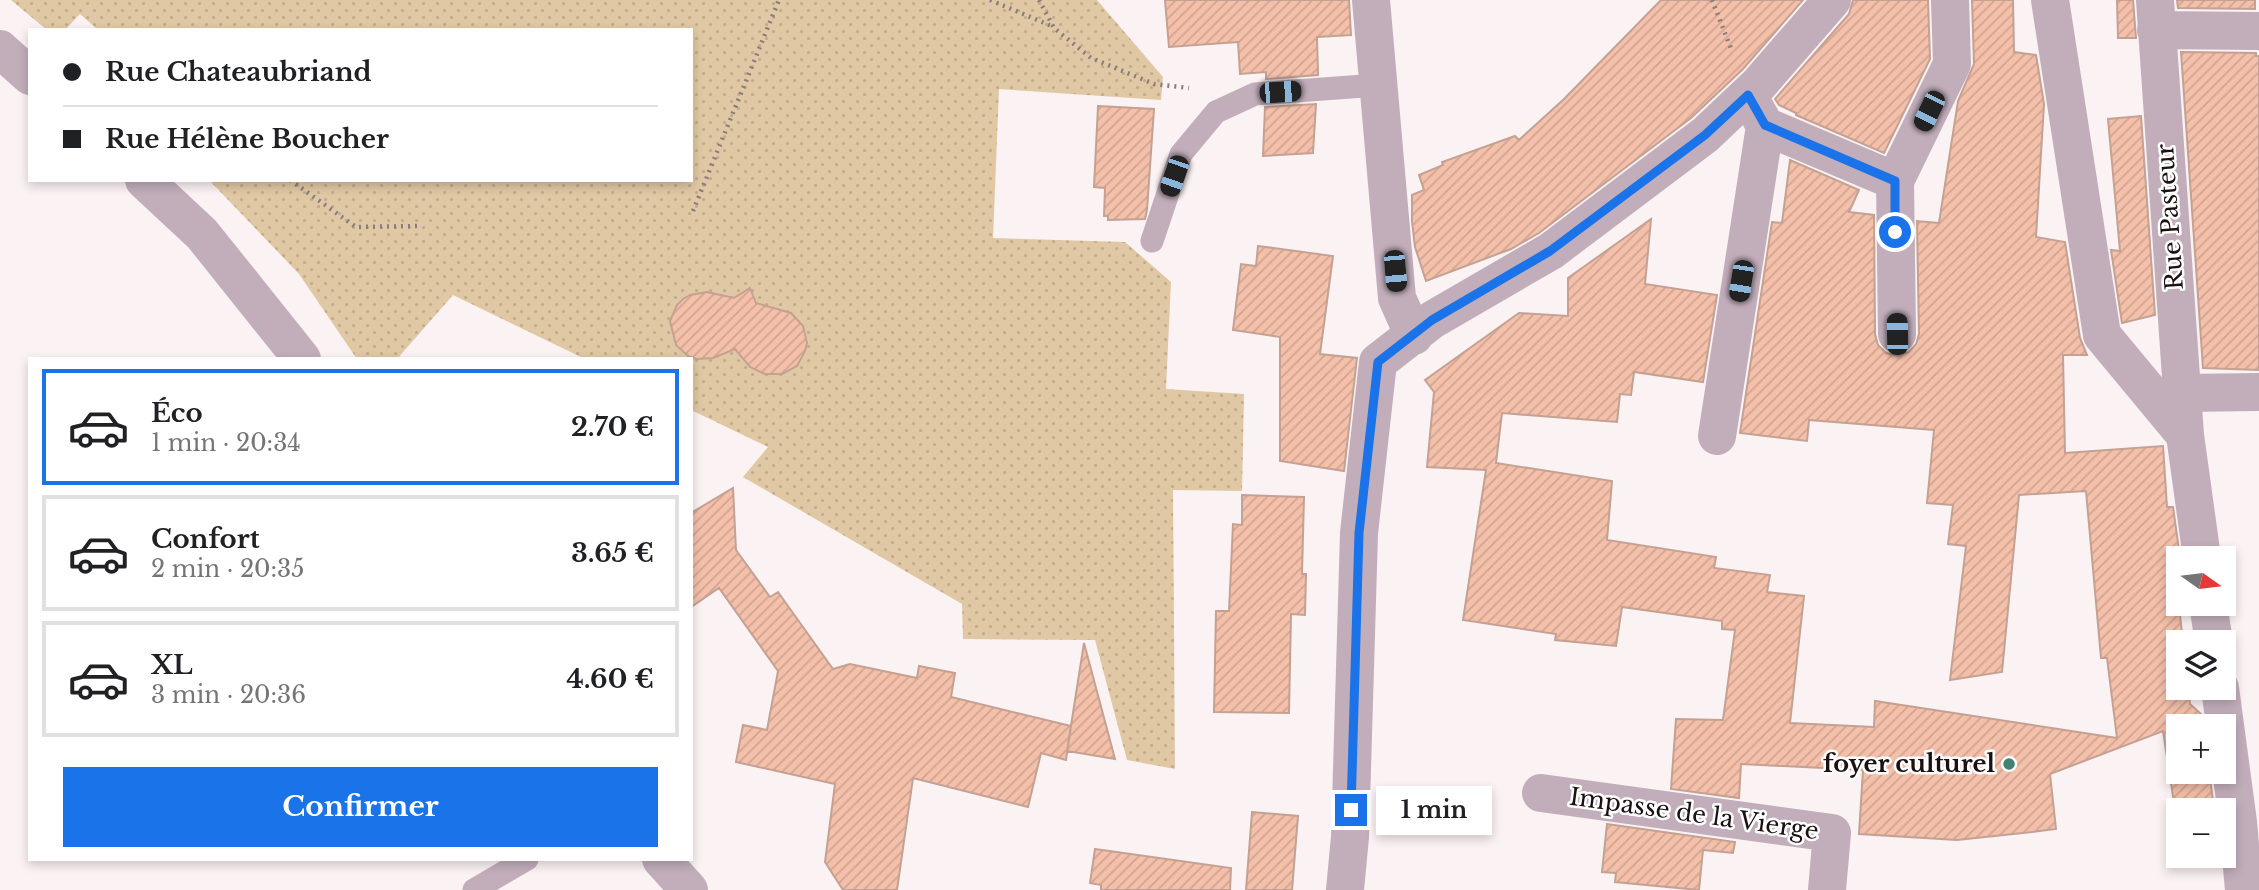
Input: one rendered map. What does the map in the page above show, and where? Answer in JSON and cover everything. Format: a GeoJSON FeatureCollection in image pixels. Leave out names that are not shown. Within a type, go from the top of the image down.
{"type":"FeatureCollection","features":[{"type":"Feature","properties":{"kind":"street"},"geometry":{"type":"LineString","coordinates":[[1371,0],[1397,298],[1414,336]]}},
{"type":"Feature","properties":{"kind":"street"},"geometry":{"type":"LineString","coordinates":[[1717,436],[1756,110],[1832,0]]}},
{"type":"Feature","properties":{"kind":"street"},"geometry":{"type":"LineString","coordinates":[[1897,334],[1895,181],[1952,64],[1950,0]]}},
{"type":"Feature","properties":{"kind":"street"},"geometry":{"type":"LineString","coordinates":[[2050,0],[2102,335],[2185,435]]}},
{"type":"Feature","properties":{"kind":"street"},"geometry":{"type":"LineString","coordinates":[[2156,15],[2259,31]]}},
{"type":"Feature","properties":{"kind":"street","name":"Rue Pasteur"},"geometry":{"type":"LineString","coordinates":[[2156,15],[2185,435],[2200,546]]}},
{"type":"Feature","properties":{"kind":"street"},"geometry":{"type":"LineString","coordinates":[[0,49],[28,74]]}},
{"type":"Feature","properties":{"kind":"street"},"geometry":{"type":"LineString","coordinates":[[1756,110],[1895,181]]}},
{"type":"Feature","properties":{"kind":"street"},"geometry":{"type":"LineString","coordinates":[[1345,890],[1350,837],[1359,533],[1378,362],[1432,320],[1550,251],[1705,135],[1756,110]]}},
{"type":"Feature","properties":{"kind":"street"},"geometry":{"type":"LineString","coordinates":[[146,182],[202,234],[300,357]]}},
{"type":"Feature","properties":{"kind":"street"},"geometry":{"type":"LineString","coordinates":[[2182,393],[2259,392]]}},
{"type":"Feature","properties":{"kind":"street"},"geometry":{"type":"LineString","coordinates":[[2222,700],[2244,890]]}},
{"type":"Feature","properties":{"kind":"street","name":"Impasse de la Vierge"},"geometry":{"type":"LineString","coordinates":[[1541,793],[1832,833],[1828,890]]}},
{"type":"Feature","properties":{"kind":"street"},"geometry":{"type":"LineString","coordinates":[[663,861],[689,890]]}},
{"type":"Feature","properties":{"kind":"lane"},"geometry":{"type":"LineString","coordinates":[[1152,241],[1181,154],[1216,111],[1255,94],[1378,85]]}},
{"type":"Feature","properties":{"kind":"lane"},"geometry":{"type":"LineString","coordinates":[[474,890],[524,861]]}},
{"type":"Feature","properties":{"kind":"path"},"geometry":{"type":"LineString","coordinates":[[693,211],[779,0]]}},
{"type":"Feature","properties":{"kind":"path"},"geometry":{"type":"LineString","coordinates":[[990,0],[1054,28],[1091,58],[1154,84],[1210,90],[1216,111]]}},
{"type":"Feature","properties":{"kind":"path"},"geometry":{"type":"LineString","coordinates":[[1039,0],[1054,28]]}},
{"type":"Feature","properties":{"kind":"path"},"geometry":{"type":"LineString","coordinates":[[293,182],[356,228],[418,226]]}},
{"type":"Feature","properties":{"kind":"shaded area"},"geometry":{"type":"Polygon","coordinates":[[[11,0],[1097,0],[1163,77],[1161,100],[999,89],[993,238],[1125,242],[1171,282],[1166,389],[1244,394],[1242,491],[1173,490],[1175,769],[1127,760],[1095,640],[963,639],[962,604],[743,477],[768,447],[693,411],[693,357],[581,357],[453,295],[399,357],[356,357],[299,274],[211,182],[693,182],[693,28],[96,28],[80,14],[67,28],[45,28],[11,0]]]}},
{"type":"Feature","properties":{"kind":"building"},"geometry":{"type":"Polygon","coordinates":[[[1165,0],[1349,0],[1351,35],[1317,37],[1318,75],[1266,79],[1266,72],[1240,74],[1238,42],[1169,47],[1165,0]]]}},
{"type":"Feature","properties":{"kind":"building"},"geometry":{"type":"Polygon","coordinates":[[[1661,0],[1803,0],[1743,69],[1691,118],[1539,233],[1511,249],[1426,281],[1415,247],[1412,221],[1412,195],[1424,190],[1419,175],[1443,165],[1442,162],[1515,136],[1519,140],[1564,99],[1661,0]]]}},
{"type":"Feature","properties":{"kind":"building"},"geometry":{"type":"Polygon","coordinates":[[[1853,0],[1928,0],[1930,59],[1884,153],[1796,115],[1779,105],[1775,99],[1849,14],[1853,0]]]}},
{"type":"Feature","properties":{"kind":"building"},"geometry":{"type":"Polygon","coordinates":[[[1972,0],[2013,0],[2014,52],[2036,55],[2044,104],[2036,237],[2065,242],[2080,338],[2087,355],[2063,355],[2065,453],[2163,446],[2167,507],[2173,507],[2178,546],[2166,546],[2166,616],[2180,616],[2182,630],[2166,630],[2166,700],[2190,700],[2190,704],[2201,714],[2166,714],[2166,751],[2163,731],[2050,774],[2056,829],[1957,840],[1859,834],[1863,770],[1741,764],[1739,798],[1671,789],[1676,719],[1723,720],[1735,630],[1722,629],[1722,621],[1622,607],[1616,646],[1555,640],[1556,634],[1463,620],[1486,470],[1427,467],[1434,392],[1425,380],[1519,313],[1568,316],[1568,278],[1651,219],[1645,284],[1717,295],[1703,382],[1634,372],[1631,395],[1620,394],[1617,422],[1502,413],[1496,463],[1612,481],[1607,540],[1716,557],[1714,568],[1770,575],[1767,592],[1804,596],[1790,723],[1874,727],[1875,701],[2117,738],[2107,658],[2101,658],[2086,491],[2019,495],[2002,672],[1950,680],[1966,546],[1948,544],[1953,505],[1927,503],[1934,430],[1809,420],[1807,441],[1740,433],[1772,222],[1782,223],[1790,160],[1859,190],[1849,212],[1874,215],[1875,334],[1878,345],[1886,353],[1898,356],[1909,352],[1916,344],[1919,334],[1917,221],[1939,223],[1958,101],[1974,64],[1972,0]]]}},
{"type":"Feature","properties":{"kind":"building"},"geometry":{"type":"Polygon","coordinates":[[[2117,0],[2133,0],[2136,38],[2118,38],[2117,0]]]}},
{"type":"Feature","properties":{"kind":"building"},"geometry":{"type":"Polygon","coordinates":[[[2177,0],[2255,0],[2255,9],[2178,8],[2177,0]]]}},
{"type":"Feature","properties":{"kind":"building"},"geometry":{"type":"Polygon","coordinates":[[[2181,52],[2256,53],[2256,56],[2259,56],[2259,370],[2203,368],[2181,52]]]}},
{"type":"Feature","properties":{"kind":"building"},"geometry":{"type":"Polygon","coordinates":[[[1316,104],[1313,153],[1263,156],[1265,107],[1316,104]]]}},
{"type":"Feature","properties":{"kind":"building"},"geometry":{"type":"Polygon","coordinates":[[[1098,106],[1154,109],[1145,219],[1108,220],[1108,216],[1104,216],[1105,188],[1094,187],[1098,106]]]}},
{"type":"Feature","properties":{"kind":"building"},"geometry":{"type":"Polygon","coordinates":[[[2141,116],[2155,315],[2122,323],[2111,250],[2120,251],[2108,119],[2141,116]]]}},
{"type":"Feature","properties":{"kind":"building"},"geometry":{"type":"Polygon","coordinates":[[[1258,246],[1333,256],[1320,354],[1357,358],[1344,471],[1280,461],[1280,337],[1233,330],[1241,264],[1256,266],[1258,246]]]}},
{"type":"Feature","properties":{"kind":"building"},"geometry":{"type":"Polygon","coordinates":[[[750,288],[756,303],[791,313],[803,326],[807,343],[797,366],[782,374],[765,374],[750,367],[735,349],[713,358],[696,359],[688,356],[676,345],[670,321],[677,305],[683,299],[707,292],[734,298],[750,288]]]}},
{"type":"Feature","properties":{"kind":"building"},"geometry":{"type":"Polygon","coordinates":[[[733,488],[736,550],[770,597],[778,592],[833,669],[850,664],[917,678],[919,666],[955,673],[951,697],[1071,726],[1066,760],[1041,753],[1028,807],[913,778],[897,890],[843,890],[825,862],[835,784],[736,762],[743,725],[767,730],[778,671],[719,588],[693,606],[693,512],[733,488]]]}},
{"type":"Feature","properties":{"kind":"building"},"geometry":{"type":"Polygon","coordinates":[[[1242,495],[1304,497],[1302,574],[1306,574],[1305,615],[1291,614],[1289,713],[1214,712],[1216,611],[1229,611],[1233,524],[1242,525],[1242,495]]]}},
{"type":"Feature","properties":{"kind":"building"},"geometry":{"type":"Polygon","coordinates":[[[1084,643],[1115,759],[1067,751],[1084,643]]]}},
{"type":"Feature","properties":{"kind":"building"},"geometry":{"type":"Polygon","coordinates":[[[2171,784],[2211,784],[2213,798],[2173,798],[2171,784]]]}},
{"type":"Feature","properties":{"kind":"building"},"geometry":{"type":"Polygon","coordinates":[[[1252,812],[1298,816],[1292,890],[1246,890],[1252,812]]]}},
{"type":"Feature","properties":{"kind":"building"},"geometry":{"type":"Polygon","coordinates":[[[1607,824],[1735,842],[1733,853],[1703,850],[1699,890],[1615,882],[1616,873],[1602,872],[1607,824]]]}},
{"type":"Feature","properties":{"kind":"building"},"geometry":{"type":"Polygon","coordinates":[[[1095,849],[1231,868],[1230,890],[1101,890],[1101,885],[1090,883],[1095,849]]]}},
{"type":"Feature","properties":{"kind":"place","name":"foyer culturel"},"geometry":{"type":"Point","coordinates":[2009,764]}},
{"type":"Feature","properties":{"kind":"route"},"geometry":{"type":"LineString","coordinates":[[1351,810],[1359,533],[1378,362],[1432,320],[1550,251],[1705,135],[1748,95],[1765,125],[1895,181],[1895,232]]}}]}
